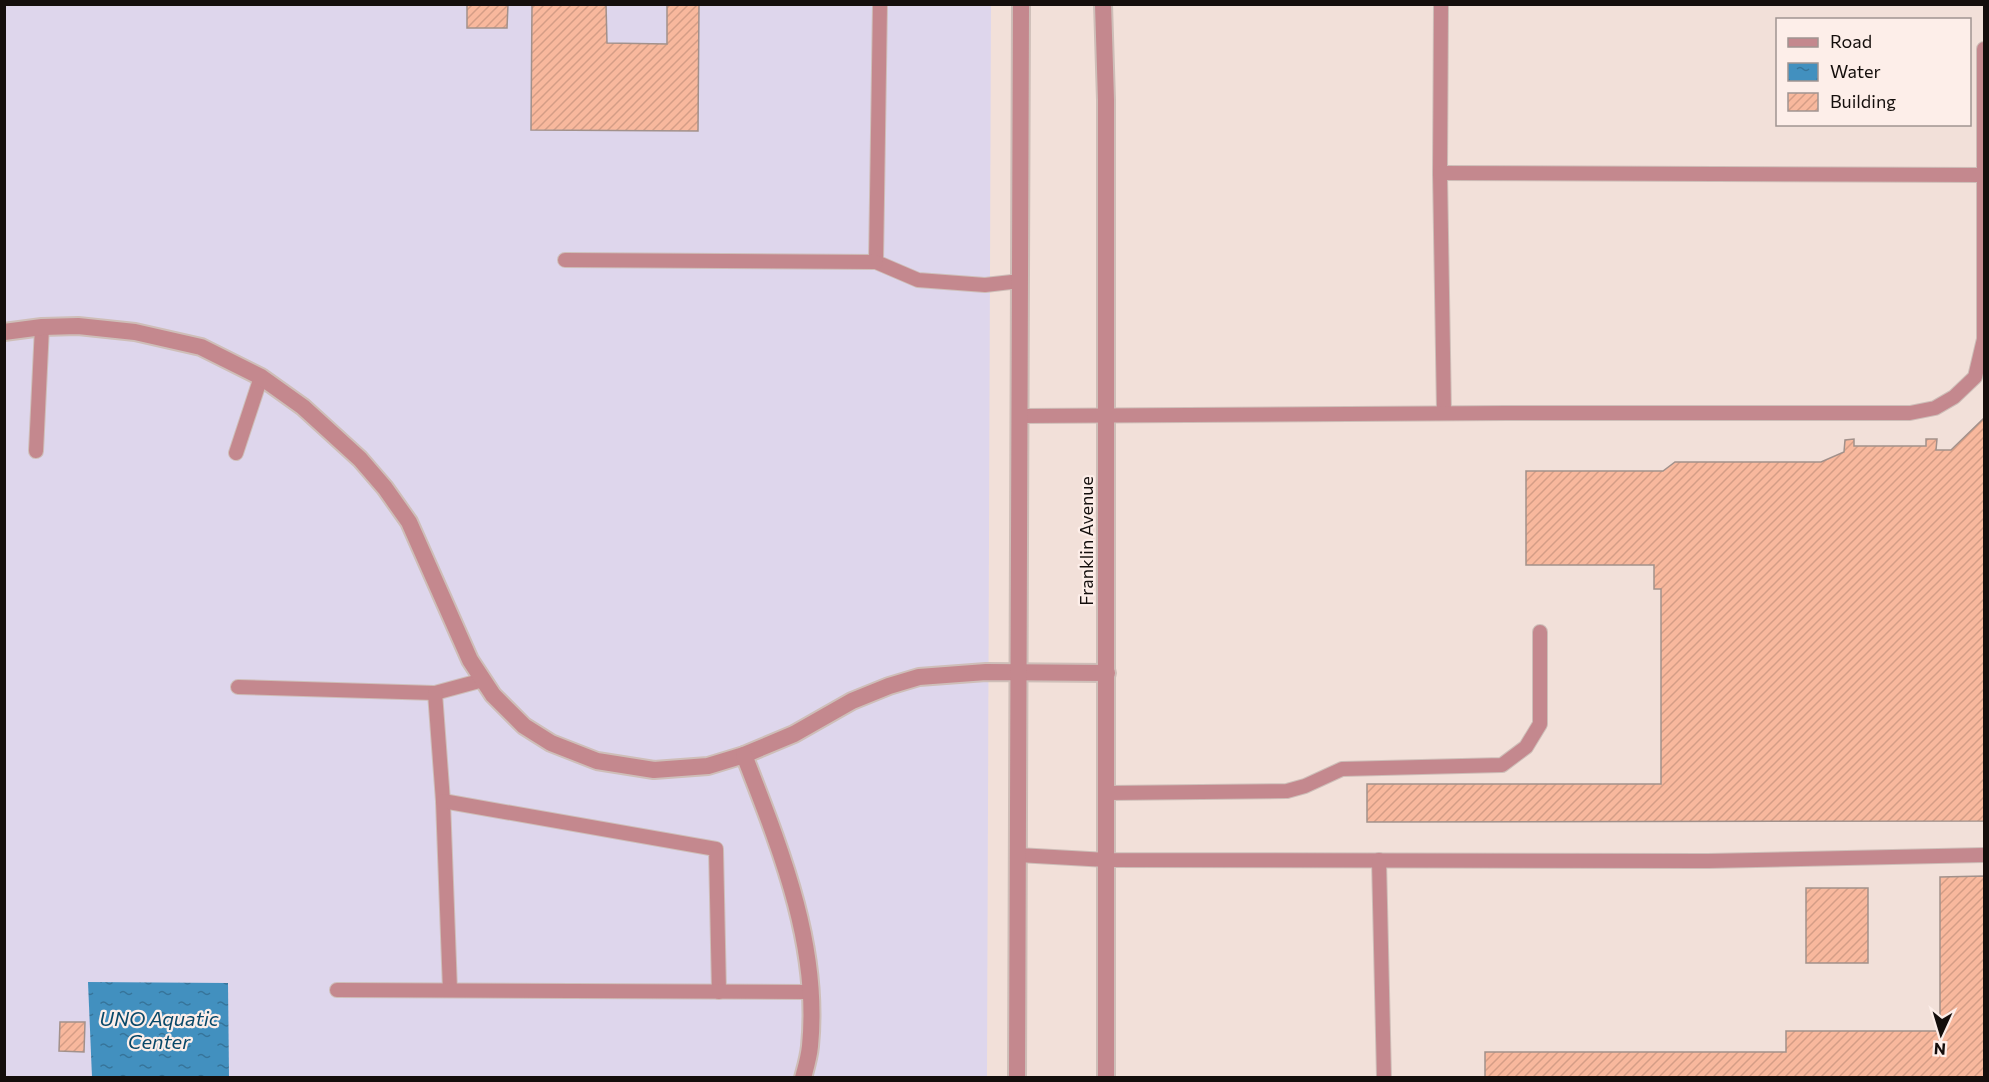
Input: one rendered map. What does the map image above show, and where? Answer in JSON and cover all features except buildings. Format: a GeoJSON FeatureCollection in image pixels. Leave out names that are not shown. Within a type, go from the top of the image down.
{"type":"FeatureCollection","features":[{"type":"Feature","properties":{"kind":"street"},"geometry":{"type":"LineString","coordinates":[[1017,1077],[1021,4]]}},
{"type":"Feature","properties":{"kind":"street","name":"Franklin Avenue"},"geometry":{"type":"LineString","coordinates":[[1103,4],[1106,100],[1107,416],[1106,1077]]}},
{"type":"Feature","properties":{"kind":"street"},"geometry":{"type":"LineString","coordinates":[[4,332],[42,327],[78,326],[135,332],[190,344],[201,347],[261,377],[303,407],[360,459],[410,522],[470,660],[493,695],[524,726],[551,743],[597,761],[654,770],[708,766],[744,755],[794,734],[852,701],[919,677],[986,672],[1107,673]]}},
{"type":"Feature","properties":{"kind":"street"},"geometry":{"type":"LineString","coordinates":[[744,755],[778,843],[805,941],[810,992],[810,1047],[803,1077]]}},
{"type":"Feature","properties":{"kind":"lane"},"geometry":{"type":"LineString","coordinates":[[876,262],[880,4]]}},
{"type":"Feature","properties":{"kind":"lane"},"geometry":{"type":"LineString","coordinates":[[1441,4],[1440,173],[1444,413]]}},
{"type":"Feature","properties":{"kind":"lane"},"geometry":{"type":"LineString","coordinates":[[1020,416],[1910,413],[1935,408],[1954,397],[1975,376],[1984,339],[1984,49]]}},
{"type":"Feature","properties":{"kind":"lane"},"geometry":{"type":"LineString","coordinates":[[1440,173],[1984,175]]}},
{"type":"Feature","properties":{"kind":"lane"},"geometry":{"type":"LineString","coordinates":[[565,261],[876,262],[918,280],[986,285],[1020,282]]}},
{"type":"Feature","properties":{"kind":"lane"},"geometry":{"type":"LineString","coordinates":[[36,452],[42,327]]}},
{"type":"Feature","properties":{"kind":"lane"},"geometry":{"type":"LineString","coordinates":[[236,453],[261,377]]}},
{"type":"Feature","properties":{"kind":"lane"},"geometry":{"type":"LineString","coordinates":[[1107,793],[1287,791],[1305,786],[1342,769],[1502,765],[1526,747],[1540,723],[1540,632]]}},
{"type":"Feature","properties":{"kind":"lane"},"geometry":{"type":"LineString","coordinates":[[237,687],[435,693],[483,680]]}},
{"type":"Feature","properties":{"kind":"lane"},"geometry":{"type":"LineString","coordinates":[[435,693],[443,801],[450,990]]}},
{"type":"Feature","properties":{"kind":"lane"},"geometry":{"type":"LineString","coordinates":[[443,801],[716,849],[719,992]]}},
{"type":"Feature","properties":{"kind":"lane"},"geometry":{"type":"LineString","coordinates":[[1018,855],[1107,860],[1708,861],[1984,855]]}},
{"type":"Feature","properties":{"kind":"lane"},"geometry":{"type":"LineString","coordinates":[[1379,860],[1384,1077]]}},
{"type":"Feature","properties":{"kind":"lane"},"geometry":{"type":"LineString","coordinates":[[337,990],[810,992]]}},
{"type":"Feature","properties":{"kind":"shaded area"},"geometry":{"type":"Polygon","coordinates":[[[5,5],[991,5],[987,1077],[5,1078],[5,5]]]}},
{"type":"Feature","properties":{"kind":"water","name":"UNO Aquatic Center"},"geometry":{"type":"Polygon","coordinates":[[[88,982],[228,983],[229,1077],[92,1077],[88,982]]]}}]}
